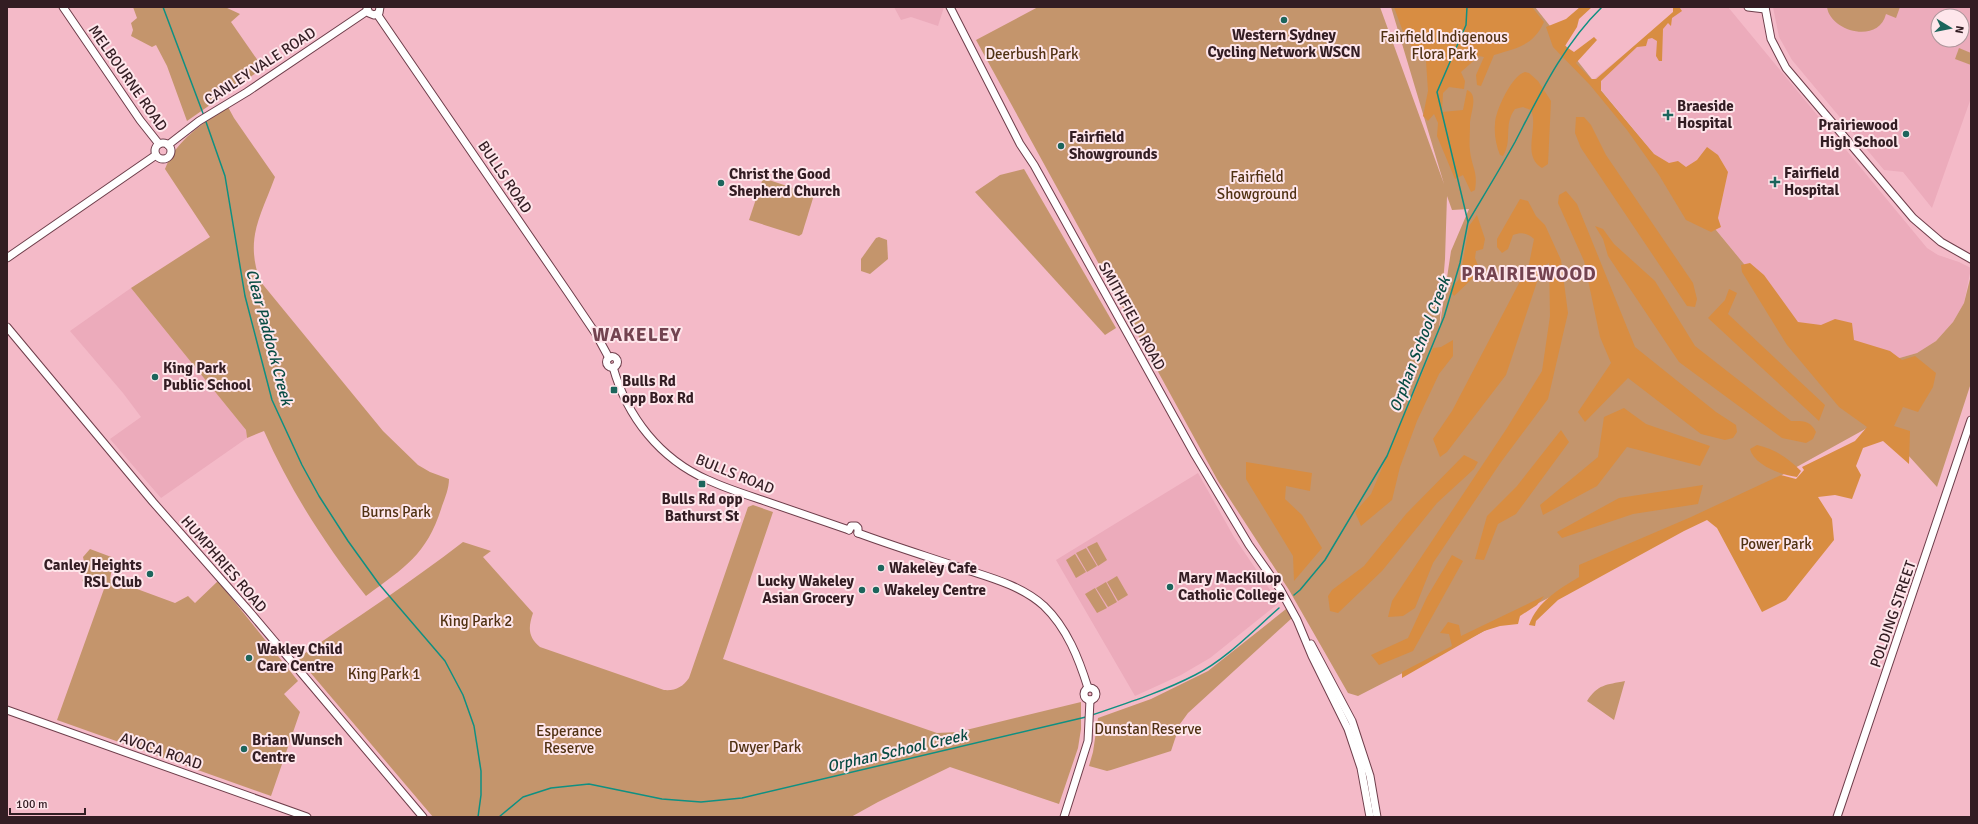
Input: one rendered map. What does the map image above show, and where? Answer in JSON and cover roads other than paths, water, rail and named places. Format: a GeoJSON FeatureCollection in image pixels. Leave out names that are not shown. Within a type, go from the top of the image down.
{"type":"FeatureCollection","features":[{"type":"Feature","properties":{"kind":"main road","name":"MELBOURNE ROAD"},"geometry":{"type":"LineString","coordinates":[[63,7],[136,114],[159,144]]}},
{"type":"Feature","properties":{"kind":"main road","name":"SMITHFIELD ROAD"},"geometry":{"type":"LineString","coordinates":[[950,7],[1018,139],[1034,165],[1146,369],[1249,545],[1280,589],[1302,631],[1348,729],[1365,786],[1370,817]]}},
{"type":"Feature","properties":{"kind":"main road"},"geometry":{"type":"LineString","coordinates":[[1748,7],[1765,8],[1771,38],[1786,68],[1913,218],[1941,242],[1971,259]]}},
{"type":"Feature","properties":{"kind":"main road"},"geometry":{"type":"LineString","coordinates":[[367,9],[372,15],[378,11]]}},
{"type":"Feature","properties":{"kind":"main road","name":"CANLEY VALE ROAD"},"geometry":{"type":"LineString","coordinates":[[168,145],[210,113],[247,92],[367,9]]}},
{"type":"Feature","properties":{"kind":"main road","name":"BULLS ROAD"},"geometry":{"type":"LineString","coordinates":[[378,11],[596,334],[609,358],[607,364],[608,366],[613,367],[618,386],[627,405],[643,430],[664,452],[685,468],[714,483],[849,530],[851,526],[856,526],[858,528],[858,533],[1005,584],[1032,597],[1054,617],[1080,662],[1088,688],[1093,688],[1096,692],[1095,697],[1090,700],[1090,723],[1085,755],[1064,817]]}},
{"type":"Feature","properties":{"kind":"main road"},"geometry":{"type":"LineString","coordinates":[[165,143],[168,145],[171,152],[168,157],[162,159],[156,155],[155,149],[159,144],[165,143]]}},
{"type":"Feature","properties":{"kind":"main road"},"geometry":{"type":"LineString","coordinates":[[7,258],[156,155]]}},
{"type":"Feature","properties":{"kind":"main road","name":"HUMPHRIES ROAD"},"geometry":{"type":"LineString","coordinates":[[7,327],[153,502],[249,611],[423,817]]}},
{"type":"Feature","properties":{"kind":"main road","name":"POLDING STREET"},"geometry":{"type":"LineString","coordinates":[[1837,817],[1971,420]]}},
{"type":"Feature","properties":{"kind":"main road","name":"SMITHFIELD ROAD"},"geometry":{"type":"LineString","coordinates":[[1302,631],[1318,655],[1352,720],[1368,769],[1377,817]]}},
{"type":"Feature","properties":{"kind":"main road"},"geometry":{"type":"LineString","coordinates":[[1325,682],[1335,695],[1347,717],[1352,720],[1351,726],[1365,769],[1365,786]]}},
{"type":"Feature","properties":{"kind":"main road","name":"AVOCA ROAD"},"geometry":{"type":"LineString","coordinates":[[7,710],[307,817]]}},
{"type":"Feature","properties":{"kind":"waterway","name":"Clear Paddock Creek"},"geometry":{"type":"LineString","coordinates":[[163,7],[204,116]]}},
{"type":"Feature","properties":{"kind":"waterway","name":"Orphan School Creek"},"geometry":{"type":"LineString","coordinates":[[1294,595],[1325,560],[1387,456],[1444,317],[1460,263],[1468,222],[1437,92],[1466,25],[1467,7]]}},
{"type":"Feature","properties":{"kind":"waterway"},"geometry":{"type":"LineString","coordinates":[[1468,222],[1509,152],[1553,71],[1575,37],[1602,7]]}},
{"type":"Feature","properties":{"kind":"waterway","name":"Clear Paddock Creek"},"geometry":{"type":"LineString","coordinates":[[205,119],[225,176],[245,296],[272,400],[302,465],[319,496],[348,541],[379,584],[445,661],[463,695],[474,726],[481,771],[481,795],[478,817]]}},
{"type":"Feature","properties":{"kind":"waterway","name":"Orphan School Creek"},"geometry":{"type":"LineString","coordinates":[[1092,715],[1157,692],[1206,669],[1238,644],[1279,608]]}},
{"type":"Feature","properties":{"kind":"waterway","name":"Orphan School Creek"},"geometry":{"type":"LineString","coordinates":[[499,817],[523,797],[551,788],[589,784],[662,799],[701,802],[742,798],[1086,717]]}},
{"type":"Feature","properties":{"kind":"place","name":"Western Sydney Cycling Network WSCN"},"geometry":{"type":"Point","coordinates":[1284,20]}},
{"type":"Feature","properties":{"kind":"place","name":"Braeside Hospital"},"geometry":{"type":"Point","coordinates":[1668,115]}},
{"type":"Feature","properties":{"kind":"place","name":"Prairiewood High School"},"geometry":{"type":"Point","coordinates":[1906,134]}},
{"type":"Feature","properties":{"kind":"place","name":"Fairfield Showgrounds"},"geometry":{"type":"Point","coordinates":[1061,146]}},
{"type":"Feature","properties":{"kind":"place","name":"Fairfield Hospital"},"geometry":{"type":"Point","coordinates":[1775,182]}},
{"type":"Feature","properties":{"kind":"place","name":"Christ the Good Shepherd Church"},"geometry":{"type":"Point","coordinates":[721,183]}},
{"type":"Feature","properties":{"kind":"place","name":"King Park Public School"},"geometry":{"type":"Point","coordinates":[155,377]}},
{"type":"Feature","properties":{"kind":"place","name":"Bulls Rd opp Box Rd"},"geometry":{"type":"Point","coordinates":[614,390]}},
{"type":"Feature","properties":{"kind":"place","name":"Bulls Rd opp Bathurst St"},"geometry":{"type":"Point","coordinates":[702,484]}},
{"type":"Feature","properties":{"kind":"place","name":"Wakeley Cafe"},"geometry":{"type":"Point","coordinates":[881,568]}},
{"type":"Feature","properties":{"kind":"place","name":"Canley Heights RSL Club"},"geometry":{"type":"Point","coordinates":[150,574]}},
{"type":"Feature","properties":{"kind":"place","name":"Mary MacKillop Catholic College"},"geometry":{"type":"Point","coordinates":[1170,587]}},
{"type":"Feature","properties":{"kind":"place","name":"Lucky Wakeley Asian Grocery"},"geometry":{"type":"Point","coordinates":[862,590]}},
{"type":"Feature","properties":{"kind":"place","name":"Wakeley Centre"},"geometry":{"type":"Point","coordinates":[876,590]}},
{"type":"Feature","properties":{"kind":"place","name":"Wakley Child Care Centre"},"geometry":{"type":"Point","coordinates":[249,658]}},
{"type":"Feature","properties":{"kind":"place","name":"Brian Wunsch Centre"},"geometry":{"type":"Point","coordinates":[244,749]}},
{"type":"Feature","properties":{"kind":"district","name":"PRAIRIEWOOD"},"geometry":{"type":"Point","coordinates":[1529,273]}},
{"type":"Feature","properties":{"kind":"district","name":"WAKELEY"},"geometry":{"type":"Point","coordinates":[637,334]}},
{"type":"Feature","properties":{"kind":"park label","name":"Fairfield Indigenous Flora Park"},"geometry":{"type":"Point","coordinates":[1444,46]}},
{"type":"Feature","properties":{"kind":"park label","name":"Deerbush Park"},"geometry":{"type":"Point","coordinates":[1032,54]}},
{"type":"Feature","properties":{"kind":"park label","name":"Fairfield Showground"},"geometry":{"type":"Point","coordinates":[1257,186]}},
{"type":"Feature","properties":{"kind":"park label","name":"Burns Park"},"geometry":{"type":"Point","coordinates":[396,512]}},
{"type":"Feature","properties":{"kind":"park label","name":"Power Park"},"geometry":{"type":"Point","coordinates":[1776,544]}},
{"type":"Feature","properties":{"kind":"park label","name":"King Park 2"},"geometry":{"type":"Point","coordinates":[476,621]}},
{"type":"Feature","properties":{"kind":"park label","name":"King Park 1"},"geometry":{"type":"Point","coordinates":[384,674]}},
{"type":"Feature","properties":{"kind":"park label","name":"Dunstan Reserve"},"geometry":{"type":"Point","coordinates":[1148,729]}},
{"type":"Feature","properties":{"kind":"park label","name":"Esperance Reserve"},"geometry":{"type":"Point","coordinates":[569,740]}},
{"type":"Feature","properties":{"kind":"park label","name":"Dwyer Park"},"geometry":{"type":"Point","coordinates":[765,747]}}]}
